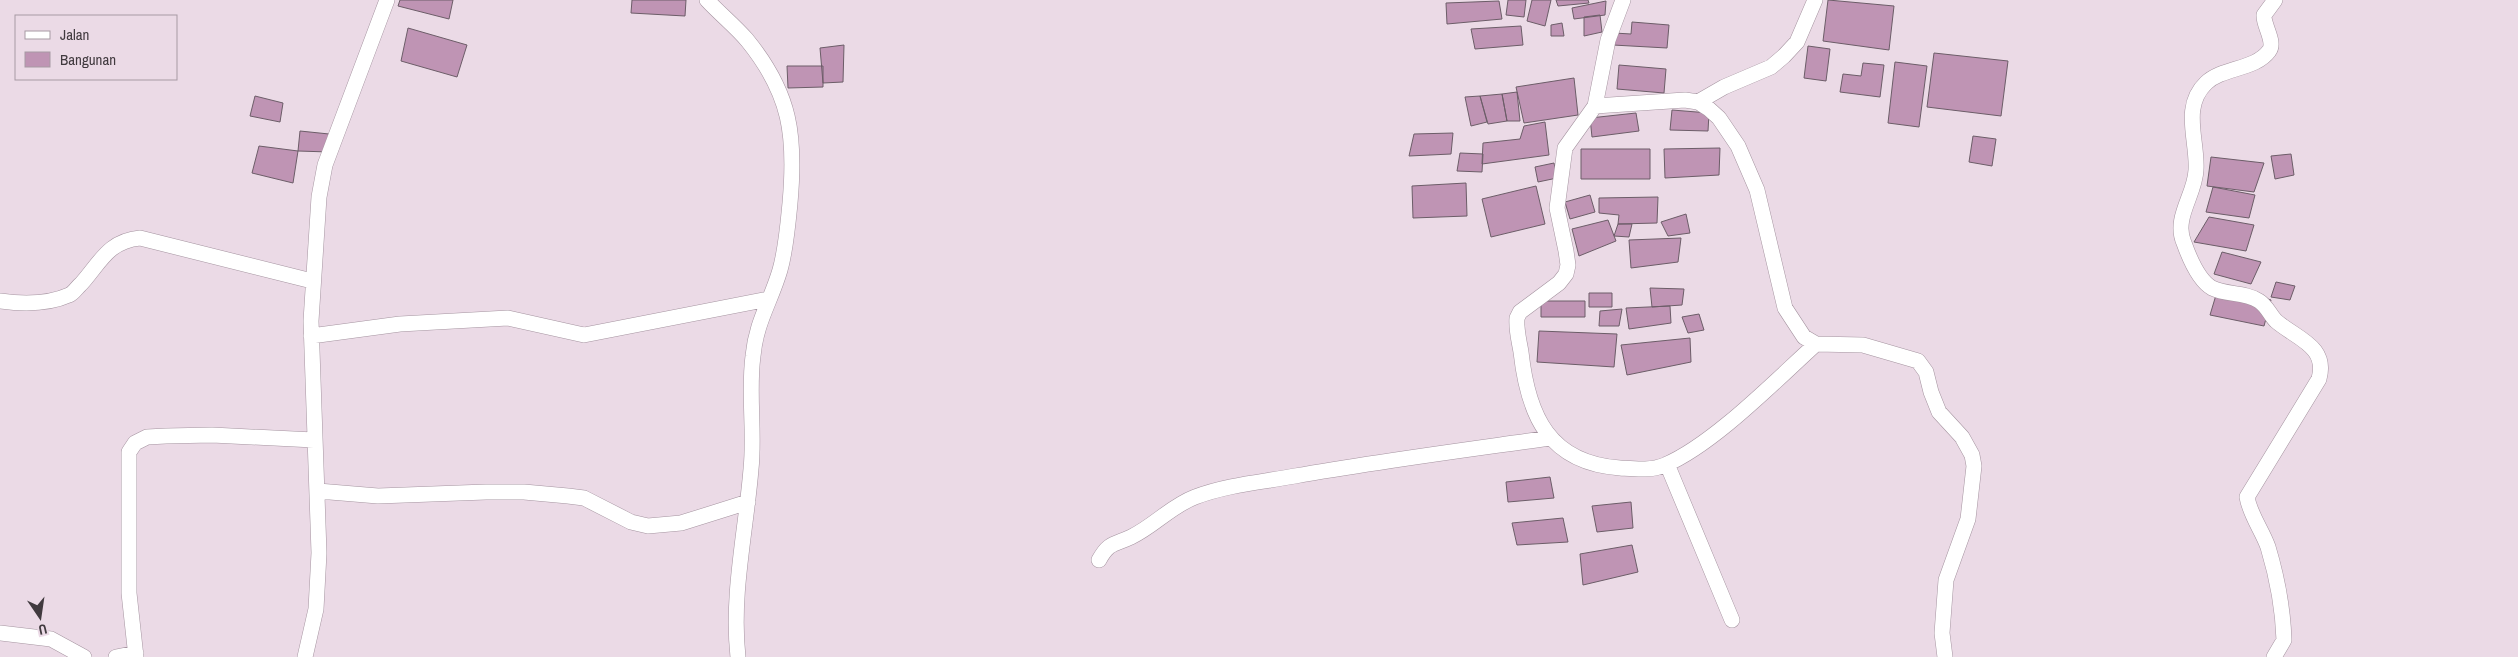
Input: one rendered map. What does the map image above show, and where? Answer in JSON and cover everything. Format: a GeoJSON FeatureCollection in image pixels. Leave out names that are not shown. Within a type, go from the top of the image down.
{"type":"FeatureCollection","features":[{"type":"Feature","properties":{"kind":"street"},"geometry":{"type":"LineString","coordinates":[[306,657],[316,609],[319,553],[311,336],[312,281],[319,197],[325,165],[387,0]]}},
{"type":"Feature","properties":{"kind":"street"},"geometry":{"type":"LineString","coordinates":[[707,0],[747,40],[759,57],[780,97],[792,132],[793,167],[789,215],[780,269],[762,314],[752,356],[753,436],[736,621],[738,657]]}},
{"type":"Feature","properties":{"kind":"street"},"geometry":{"type":"LineString","coordinates":[[1623,0],[1608,40],[1595,106],[1564,148],[1560,193],[1556,208],[1567,258],[1566,274],[1559,283],[1520,312],[1517,318],[1524,383],[1535,413],[1550,438],[1577,460],[1598,467],[1644,469],[1667,464],[1680,458],[1718,430],[1816,344]]}},
{"type":"Feature","properties":{"kind":"street"},"geometry":{"type":"LineString","coordinates":[[1698,102],[1724,87],[1771,67],[1784,56],[1797,42],[1815,0]]}},
{"type":"Feature","properties":{"kind":"street"},"geometry":{"type":"LineString","coordinates":[[2274,657],[2284,640],[2276,580],[2267,545],[2253,518],[2246,496],[2319,379],[2322,368],[2317,351],[2274,319],[2259,301],[2211,287],[2200,276],[2182,241],[2182,229],[2183,214],[2196,172],[2191,125],[2198,94],[2217,75],[2248,65],[2269,52],[2272,46],[2264,15],[2275,0]]}},
{"type":"Feature","properties":{"kind":"street"},"geometry":{"type":"LineString","coordinates":[[1595,106],[1685,100],[1698,102],[1719,118],[1738,146],[1756,190],[1785,308],[1804,337],[1816,344],[1863,345],[1918,361],[1926,372],[1939,412],[1962,437],[1972,455],[1974,466],[1968,519],[1946,580],[1942,632],[1945,657]]}},
{"type":"Feature","properties":{"kind":"street"},"geometry":{"type":"LineString","coordinates":[[0,301],[21,304],[71,294],[93,271],[104,254],[125,240],[140,238],[312,281]]}},
{"type":"Feature","properties":{"kind":"street"},"geometry":{"type":"LineString","coordinates":[[311,336],[400,324],[508,318],[584,335],[768,299]]}},
{"type":"Feature","properties":{"kind":"street"},"geometry":{"type":"LineString","coordinates":[[116,657],[136,655],[129,593],[128,496],[128,452],[135,443],[146,437],[202,435],[314,440]]}},
{"type":"Feature","properties":{"kind":"street"},"geometry":{"type":"LineString","coordinates":[[1099,560],[1105,549],[1115,542],[1131,537],[1180,504],[1197,496],[1362,464],[1550,438]]}},
{"type":"Feature","properties":{"kind":"street"},"geometry":{"type":"LineString","coordinates":[[1667,464],[1732,620]]}},
{"type":"Feature","properties":{"kind":"street"},"geometry":{"type":"LineString","coordinates":[[318,491],[378,496],[524,492],[568,496],[584,498],[631,522],[648,526],[681,523],[748,502]]}},
{"type":"Feature","properties":{"kind":"street"},"geometry":{"type":"LineString","coordinates":[[0,632],[51,638],[70,651],[84,657]]}},
{"type":"Feature","properties":{"kind":"building"},"geometry":{"type":"Polygon","coordinates":[[[400,0],[453,0],[449,19],[398,6],[400,0]]]}},
{"type":"Feature","properties":{"kind":"building"},"geometry":{"type":"Polygon","coordinates":[[[632,0],[686,0],[685,16],[631,13],[632,0]]]}},
{"type":"Feature","properties":{"kind":"building"},"geometry":{"type":"Polygon","coordinates":[[[1508,0],[1526,0],[1524,17],[1506,15],[1508,0]]]}},
{"type":"Feature","properties":{"kind":"building"},"geometry":{"type":"Polygon","coordinates":[[[1532,0],[1551,0],[1545,26],[1527,21],[1532,0]]]}},
{"type":"Feature","properties":{"kind":"building"},"geometry":{"type":"Polygon","coordinates":[[[1556,0],[1588,0],[1589,3],[1558,6],[1556,0]]]}},
{"type":"Feature","properties":{"kind":"building"},"geometry":{"type":"Polygon","coordinates":[[[1828,0],[1894,6],[1889,50],[1823,41],[1828,0]]]}},
{"type":"Feature","properties":{"kind":"building"},"geometry":{"type":"Polygon","coordinates":[[[1499,1],[1502,19],[1447,24],[1446,3],[1499,1]]]}},
{"type":"Feature","properties":{"kind":"building"},"geometry":{"type":"Polygon","coordinates":[[[1606,1],[1605,15],[1574,19],[1572,8],[1606,1]]]}},
{"type":"Feature","properties":{"kind":"building"},"geometry":{"type":"Polygon","coordinates":[[[1600,15],[1602,32],[1584,36],[1584,17],[1600,15]]]}},
{"type":"Feature","properties":{"kind":"building"},"geometry":{"type":"Polygon","coordinates":[[[1632,22],[1669,25],[1667,48],[1613,45],[1614,33],[1631,34],[1632,22]]]}},
{"type":"Feature","properties":{"kind":"building"},"geometry":{"type":"Polygon","coordinates":[[[1562,23],[1564,36],[1551,36],[1551,25],[1562,23]]]}},
{"type":"Feature","properties":{"kind":"building"},"geometry":{"type":"Polygon","coordinates":[[[1521,26],[1523,45],[1475,49],[1471,29],[1521,26]]]}},
{"type":"Feature","properties":{"kind":"building"},"geometry":{"type":"Polygon","coordinates":[[[408,28],[467,45],[457,77],[401,61],[408,28]]]}},
{"type":"Feature","properties":{"kind":"building"},"geometry":{"type":"Polygon","coordinates":[[[844,45],[843,82],[823,83],[820,48],[844,45]]]}},
{"type":"Feature","properties":{"kind":"building"},"geometry":{"type":"Polygon","coordinates":[[[1808,46],[1830,49],[1826,81],[1804,78],[1808,46]]]}},
{"type":"Feature","properties":{"kind":"building"},"geometry":{"type":"Polygon","coordinates":[[[1934,53],[2008,61],[2001,116],[1927,107],[1934,53]]]}},
{"type":"Feature","properties":{"kind":"building"},"geometry":{"type":"Polygon","coordinates":[[[1895,62],[1927,66],[1919,127],[1888,123],[1895,62]]]}},
{"type":"Feature","properties":{"kind":"building"},"geometry":{"type":"Polygon","coordinates":[[[1863,63],[1884,65],[1880,97],[1840,92],[1843,74],[1861,76],[1863,63]]]}},
{"type":"Feature","properties":{"kind":"building"},"geometry":{"type":"Polygon","coordinates":[[[1619,65],[1666,69],[1664,93],[1617,89],[1619,65]]]}},
{"type":"Feature","properties":{"kind":"building"},"geometry":{"type":"Polygon","coordinates":[[[787,66],[823,66],[823,87],[788,88],[787,66]]]}},
{"type":"Feature","properties":{"kind":"building"},"geometry":{"type":"Polygon","coordinates":[[[1574,78],[1578,115],[1524,123],[1516,87],[1574,78]]]}},
{"type":"Feature","properties":{"kind":"building"},"geometry":{"type":"Polygon","coordinates":[[[1517,92],[1520,121],[1507,121],[1502,94],[1517,92]]]}},
{"type":"Feature","properties":{"kind":"building"},"geometry":{"type":"Polygon","coordinates":[[[1502,94],[1507,121],[1488,124],[1480,96],[1502,94]]]}},
{"type":"Feature","properties":{"kind":"building"},"geometry":{"type":"Polygon","coordinates":[[[255,96],[283,103],[280,122],[250,116],[255,96]]]}},
{"type":"Feature","properties":{"kind":"building"},"geometry":{"type":"Polygon","coordinates":[[[1480,96],[1487,122],[1471,126],[1465,97],[1480,96]]]}},
{"type":"Feature","properties":{"kind":"building"},"geometry":{"type":"Polygon","coordinates":[[[1672,110],[1709,113],[1708,131],[1670,130],[1672,110]]]}},
{"type":"Feature","properties":{"kind":"building"},"geometry":{"type":"Polygon","coordinates":[[[1636,113],[1639,131],[1592,137],[1590,118],[1636,113]]]}},
{"type":"Feature","properties":{"kind":"building"},"geometry":{"type":"Polygon","coordinates":[[[1545,122],[1549,155],[1482,164],[1483,143],[1520,139],[1524,126],[1545,122]]]}},
{"type":"Feature","properties":{"kind":"building"},"geometry":{"type":"Polygon","coordinates":[[[300,131],[329,134],[329,152],[298,151],[300,131]]]}},
{"type":"Feature","properties":{"kind":"building"},"geometry":{"type":"Polygon","coordinates":[[[1453,133],[1451,154],[1409,156],[1414,134],[1453,133]]]}},
{"type":"Feature","properties":{"kind":"building"},"geometry":{"type":"Polygon","coordinates":[[[1973,136],[1996,139],[1992,166],[1969,162],[1973,136]]]}},
{"type":"Feature","properties":{"kind":"building"},"geometry":{"type":"Polygon","coordinates":[[[259,146],[298,151],[293,183],[252,173],[259,146]]]}},
{"type":"Feature","properties":{"kind":"building"},"geometry":{"type":"Polygon","coordinates":[[[1720,148],[1719,175],[1665,178],[1664,149],[1720,148]]]}},
{"type":"Feature","properties":{"kind":"building"},"geometry":{"type":"Polygon","coordinates":[[[1581,149],[1650,149],[1650,179],[1581,179],[1581,149]]]}},
{"type":"Feature","properties":{"kind":"building"},"geometry":{"type":"Polygon","coordinates":[[[1460,153],[1483,154],[1482,172],[1457,171],[1460,153]]]}},
{"type":"Feature","properties":{"kind":"building"},"geometry":{"type":"Polygon","coordinates":[[[2291,154],[2294,175],[2275,179],[2271,156],[2291,154]]]}},
{"type":"Feature","properties":{"kind":"building"},"geometry":{"type":"Polygon","coordinates":[[[2211,157],[2264,163],[2254,192],[2207,186],[2211,157]]]}},
{"type":"Feature","properties":{"kind":"building"},"geometry":{"type":"Polygon","coordinates":[[[1554,163],[1557,178],[1538,182],[1535,167],[1554,163]]]}},
{"type":"Feature","properties":{"kind":"building"},"geometry":{"type":"Polygon","coordinates":[[[1466,183],[1467,216],[1413,218],[1412,186],[1466,183]]]}},
{"type":"Feature","properties":{"kind":"building"},"geometry":{"type":"Polygon","coordinates":[[[1536,186],[1545,224],[1491,237],[1482,199],[1536,186]]]}},
{"type":"Feature","properties":{"kind":"building"},"geometry":{"type":"Polygon","coordinates":[[[2213,187],[2255,195],[2249,218],[2206,212],[2213,187]]]}},
{"type":"Feature","properties":{"kind":"building"},"geometry":{"type":"Polygon","coordinates":[[[1590,195],[1595,212],[1570,219],[1565,202],[1590,195]]]}},
{"type":"Feature","properties":{"kind":"building"},"geometry":{"type":"Polygon","coordinates":[[[1658,197],[1657,223],[1618,224],[1619,215],[1599,213],[1599,198],[1658,197]]]}},
{"type":"Feature","properties":{"kind":"building"},"geometry":{"type":"Polygon","coordinates":[[[1686,214],[1690,233],[1668,236],[1661,222],[1686,214]]]}},
{"type":"Feature","properties":{"kind":"building"},"geometry":{"type":"Polygon","coordinates":[[[2209,217],[2254,225],[2246,251],[2194,242],[2209,217]]]}},
{"type":"Feature","properties":{"kind":"building"},"geometry":{"type":"Polygon","coordinates":[[[1608,220],[1616,241],[1579,256],[1572,229],[1608,220]]]}},
{"type":"Feature","properties":{"kind":"building"},"geometry":{"type":"Polygon","coordinates":[[[1618,224],[1632,224],[1629,237],[1614,236],[1618,224]]]}},
{"type":"Feature","properties":{"kind":"building"},"geometry":{"type":"Polygon","coordinates":[[[1681,238],[1678,262],[1631,268],[1629,240],[1681,238]]]}},
{"type":"Feature","properties":{"kind":"building"},"geometry":{"type":"Polygon","coordinates":[[[2222,252],[2261,262],[2251,284],[2214,274],[2222,252]]]}},
{"type":"Feature","properties":{"kind":"building"},"geometry":{"type":"Polygon","coordinates":[[[2276,282],[2295,286],[2290,300],[2271,297],[2276,282]]]}},
{"type":"Feature","properties":{"kind":"building"},"geometry":{"type":"Polygon","coordinates":[[[2219,285],[2271,300],[2264,326],[2210,315],[2219,285]]]}},
{"type":"Feature","properties":{"kind":"building"},"geometry":{"type":"Polygon","coordinates":[[[1650,288],[1684,289],[1682,305],[1652,307],[1650,288]]]}},
{"type":"Feature","properties":{"kind":"building"},"geometry":{"type":"Polygon","coordinates":[[[1589,293],[1612,293],[1612,307],[1589,307],[1589,293]]]}},
{"type":"Feature","properties":{"kind":"building"},"geometry":{"type":"Polygon","coordinates":[[[1541,301],[1585,301],[1585,317],[1541,317],[1541,301]]]}},
{"type":"Feature","properties":{"kind":"building"},"geometry":{"type":"Polygon","coordinates":[[[1670,306],[1671,323],[1629,329],[1626,308],[1670,306]]]}},
{"type":"Feature","properties":{"kind":"building"},"geometry":{"type":"Polygon","coordinates":[[[1622,309],[1619,326],[1599,326],[1600,311],[1622,309]]]}},
{"type":"Feature","properties":{"kind":"building"},"geometry":{"type":"Polygon","coordinates":[[[1699,314],[1704,330],[1688,333],[1682,317],[1699,314]]]}},
{"type":"Feature","properties":{"kind":"building"},"geometry":{"type":"Polygon","coordinates":[[[1539,331],[1617,334],[1614,367],[1537,362],[1539,331]]]}},
{"type":"Feature","properties":{"kind":"building"},"geometry":{"type":"Polygon","coordinates":[[[1690,338],[1691,362],[1627,375],[1621,345],[1690,338]]]}},
{"type":"Feature","properties":{"kind":"building"},"geometry":{"type":"Polygon","coordinates":[[[1550,477],[1554,498],[1508,502],[1506,482],[1550,477]]]}},
{"type":"Feature","properties":{"kind":"building"},"geometry":{"type":"Polygon","coordinates":[[[1631,502],[1633,528],[1597,532],[1592,506],[1631,502]]]}},
{"type":"Feature","properties":{"kind":"building"},"geometry":{"type":"Polygon","coordinates":[[[1563,518],[1568,542],[1517,545],[1512,523],[1563,518]]]}},
{"type":"Feature","properties":{"kind":"building"},"geometry":{"type":"Polygon","coordinates":[[[1632,545],[1638,572],[1583,585],[1580,554],[1632,545]]]}}]}
